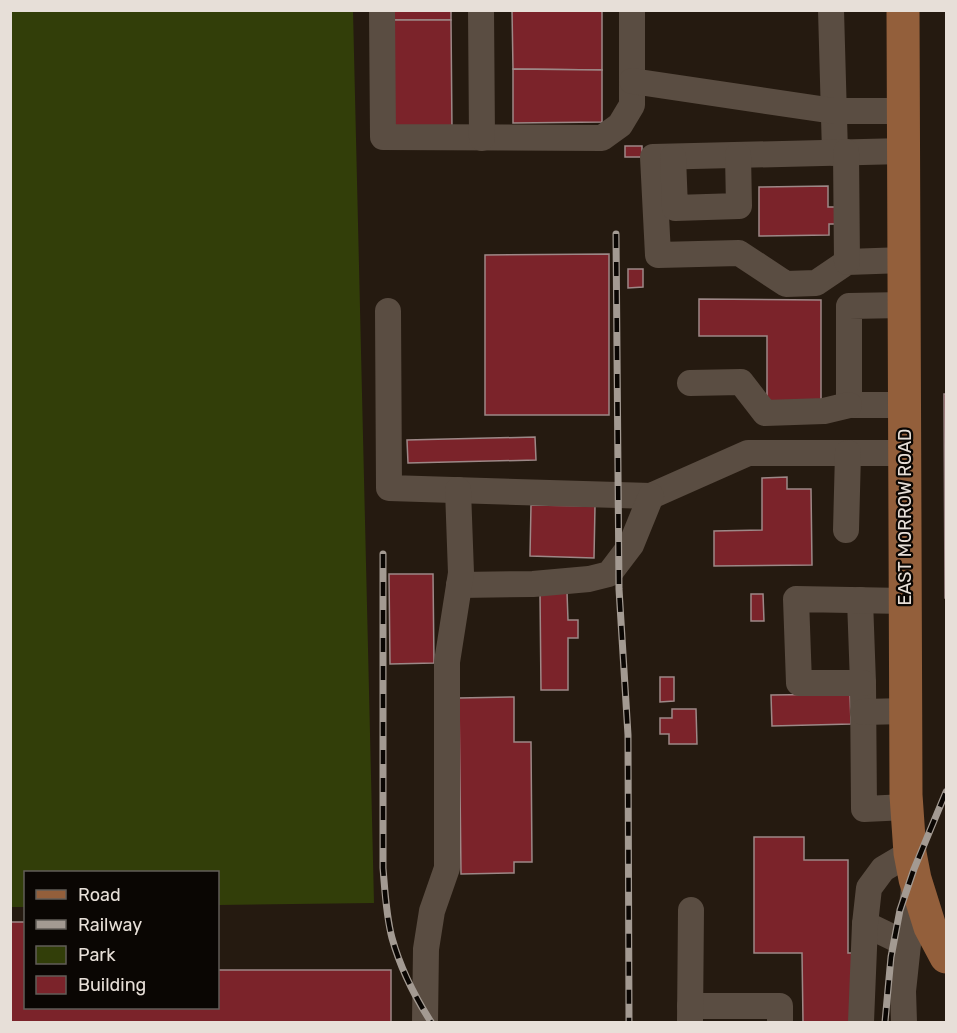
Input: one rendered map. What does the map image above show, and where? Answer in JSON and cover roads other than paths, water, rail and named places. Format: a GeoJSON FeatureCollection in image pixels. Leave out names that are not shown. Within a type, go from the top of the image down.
{"type":"FeatureCollection","features":[{"type":"Feature","properties":{"kind":"main road","name":"EAST MORROW ROAD"},"geometry":{"type":"LineString","coordinates":[[903,10],[907,807],[913,866]]}},
{"type":"Feature","properties":{"kind":"main road"},"geometry":{"type":"LineString","coordinates":[[913,866],[930,927],[946,957]]}},
{"type":"Feature","properties":{"kind":"street"},"geometry":{"type":"LineString","coordinates":[[382,10],[383,137],[482,138],[602,138],[620,125],[632,93],[632,10]]}},
{"type":"Feature","properties":{"kind":"street"},"geometry":{"type":"LineString","coordinates":[[481,10],[482,138]]}},
{"type":"Feature","properties":{"kind":"street"},"geometry":{"type":"LineString","coordinates":[[831,10],[834,111],[841,153],[847,261]]}},
{"type":"Feature","properties":{"kind":"street"},"geometry":{"type":"LineString","coordinates":[[632,93],[834,111],[904,111]]}},
{"type":"Feature","properties":{"kind":"street"},"geometry":{"type":"LineString","coordinates":[[663,157],[904,152]]}},
{"type":"Feature","properties":{"kind":"street"},"geometry":{"type":"LineString","coordinates":[[663,157],[675,208],[739,206],[738,155]]}},
{"type":"Feature","properties":{"kind":"street"},"geometry":{"type":"LineString","coordinates":[[663,157],[658,255],[739,253],[786,284],[816,283],[847,261],[904,260]]}},
{"type":"Feature","properties":{"kind":"street"},"geometry":{"type":"LineString","coordinates":[[849,405],[849,306],[904,305]]}},
{"type":"Feature","properties":{"kind":"street"},"geometry":{"type":"LineString","coordinates":[[388,311],[389,488],[651,496],[748,453],[905,453]]}},
{"type":"Feature","properties":{"kind":"street"},"geometry":{"type":"LineString","coordinates":[[690,383],[741,382],[765,413],[824,411],[849,405],[905,405]]}},
{"type":"Feature","properties":{"kind":"street"},"geometry":{"type":"LineString","coordinates":[[846,530],[848,453]]}},
{"type":"Feature","properties":{"kind":"street"},"geometry":{"type":"LineString","coordinates":[[426,1023],[426,950],[432,911],[447,868],[447,662],[461,573],[458,490]]}},
{"type":"Feature","properties":{"kind":"street"},"geometry":{"type":"LineString","coordinates":[[459,585],[533,584],[589,579],[609,574],[631,545],[651,496]]}},
{"type":"Feature","properties":{"kind":"street"},"geometry":{"type":"LineString","coordinates":[[863,683],[800,683],[796,599],[905,601]]}},
{"type":"Feature","properties":{"kind":"street"},"geometry":{"type":"LineString","coordinates":[[860,600],[864,809],[907,807]]}},
{"type":"Feature","properties":{"kind":"street"},"geometry":{"type":"LineString","coordinates":[[863,712],[906,711]]}},
{"type":"Feature","properties":{"kind":"street"},"geometry":{"type":"LineString","coordinates":[[861,1023],[865,924],[869,888],[883,869],[913,866]]}},
{"type":"Feature","properties":{"kind":"street","name":"EAST MORROW ROAD"},"geometry":{"type":"LineString","coordinates":[[904,1023],[903,991],[909,939],[913,866]]}},
{"type":"Feature","properties":{"kind":"street"},"geometry":{"type":"LineString","coordinates":[[691,910],[690,1014],[780,1006],[780,1023]]}},
{"type":"Feature","properties":{"kind":"street"},"geometry":{"type":"LineString","coordinates":[[865,924],[894,938],[909,939]]}},
{"type":"Feature","properties":{"kind":"railway"},"geometry":{"type":"LineString","coordinates":[[616,234],[619,589],[628,735],[629,1022]]}},
{"type":"Feature","properties":{"kind":"railway"},"geometry":{"type":"LineString","coordinates":[[383,554],[383,868],[386,903],[392,938],[399,960],[431,1022]]}},
{"type":"Feature","properties":{"kind":"railway"},"geometry":{"type":"LineString","coordinates":[[885,1022],[891,957],[900,910],[914,869],[946,792]]}}]}
